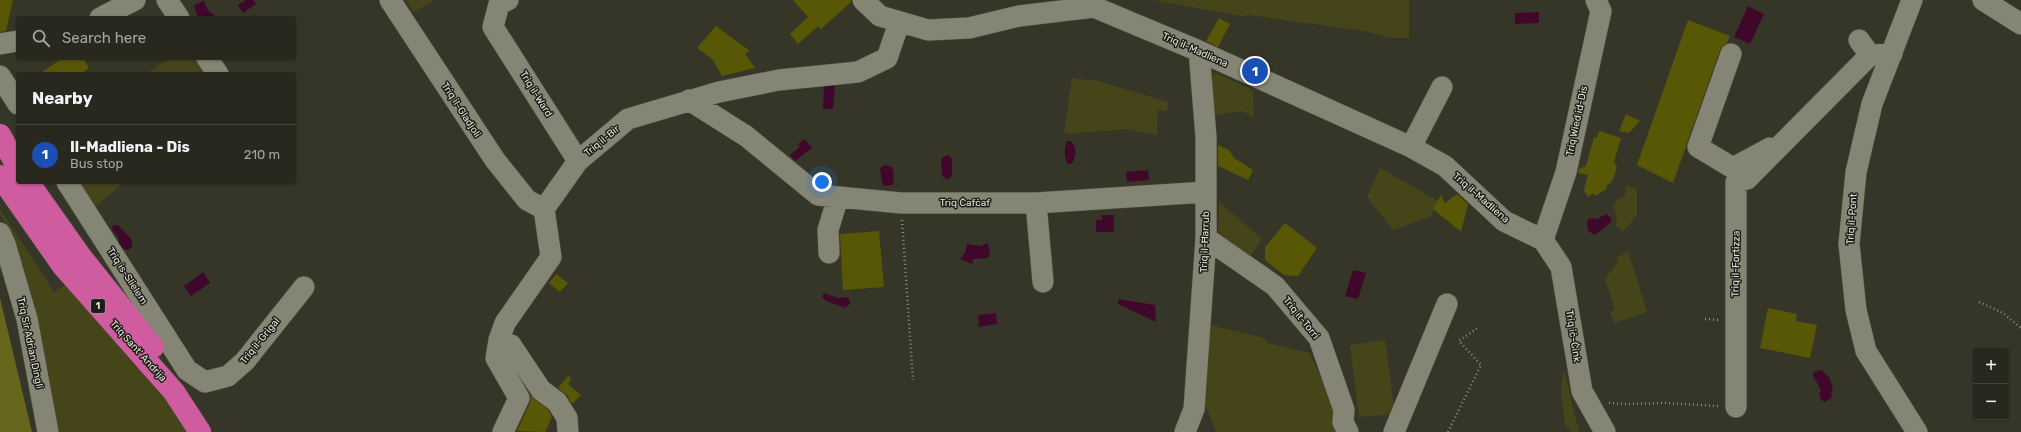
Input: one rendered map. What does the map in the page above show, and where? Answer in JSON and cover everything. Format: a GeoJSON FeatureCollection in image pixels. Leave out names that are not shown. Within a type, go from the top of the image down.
{"type":"FeatureCollection","features":[{"type":"Feature","properties":{"kind":"highway"},"geometry":{"type":"LineString","coordinates":[[0,135],[16,164]]}},
{"type":"Feature","properties":{"kind":"highway","name":"Triq Sant' Andrija"},"geometry":{"type":"LineString","coordinates":[[0,176],[63,266],[174,392],[200,432]]}},
{"type":"Feature","properties":{"kind":"highway","name":"Triq Sant' Andrija"},"geometry":{"type":"LineString","coordinates":[[29,184],[81,257],[183,384],[216,432]]}},
{"type":"Feature","properties":{"kind":"street"},"geometry":{"type":"LineString","coordinates":[[104,16],[135,0]]}},
{"type":"Feature","properties":{"kind":"street"},"geometry":{"type":"LineString","coordinates":[[167,0],[178,16]]}},
{"type":"Feature","properties":{"kind":"street","name":"Triq il-Gladjoli"},"geometry":{"type":"LineString","coordinates":[[390,0],[495,160],[527,200],[544,209]]}},
{"type":"Feature","properties":{"kind":"street","name":"Triq il-Ward"},"geometry":{"type":"LineString","coordinates":[[508,0],[499,4],[493,27],[578,162]]}},
{"type":"Feature","properties":{"kind":"street","name":"Triq il-Madliena"},"geometry":{"type":"LineString","coordinates":[[863,0],[880,16],[928,30],[969,28],[1019,16],[1094,7],[1199,51],[1411,147],[1445,166],[1504,221],[1543,240]]}},
{"type":"Feature","properties":{"kind":"street","name":"Triq Wied id-Dis"},"geometry":{"type":"LineString","coordinates":[[1543,240],[1568,164],[1601,12],[1596,0]]}},
{"type":"Feature","properties":{"kind":"street","name":"Triq il-Pont"},"geometry":{"type":"LineString","coordinates":[[1912,0],[1872,104],[1856,172],[1849,244],[1856,310],[1866,351],[1917,432]]}},
{"type":"Feature","properties":{"kind":"street"},"geometry":{"type":"LineString","coordinates":[[1983,0],[2021,24]]}},
{"type":"Feature","properties":{"kind":"street","name":"Triq il-Bir"},"geometry":{"type":"LineString","coordinates":[[544,209],[578,162],[628,119],[719,92],[779,80],[858,72],[888,58],[899,22]]}},
{"type":"Feature","properties":{"kind":"street"},"geometry":{"type":"LineString","coordinates":[[0,44],[16,41]]}},
{"type":"Feature","properties":{"kind":"street","name":"Triq il-Fortizza"},"geometry":{"type":"LineString","coordinates":[[1736,407],[1736,182],[1747,179],[1782,145],[1865,48],[1892,54]]}},
{"type":"Feature","properties":{"kind":"street","name":"Triq il-Ħarrub"},"geometry":{"type":"LineString","coordinates":[[1185,432],[1194,409],[1206,238],[1206,137],[1199,51]]}},
{"type":"Feature","properties":{"kind":"street","name":"Triq il-Fortizza"},"geometry":{"type":"LineString","coordinates":[[1731,54],[1698,147],[1733,168],[1770,148],[1782,145]]}},
{"type":"Feature","properties":{"kind":"street"},"geometry":{"type":"LineString","coordinates":[[208,60],[217,72]]}},
{"type":"Feature","properties":{"kind":"street"},"geometry":{"type":"LineString","coordinates":[[0,76],[16,101]]}},
{"type":"Feature","properties":{"kind":"street"},"geometry":{"type":"LineString","coordinates":[[1411,147],[1442,87]]}},
{"type":"Feature","properties":{"kind":"street","name":"Triq Ċafċaf"},"geometry":{"type":"LineString","coordinates":[[719,92],[746,136]]}},
{"type":"Feature","properties":{"kind":"street","name":"Triq Ċafċaf"},"geometry":{"type":"LineString","coordinates":[[689,100],[746,136],[818,195],[901,203],[1036,203],[1206,192]]}},
{"type":"Feature","properties":{"kind":"street","name":"Triq is-Slielem"},"geometry":{"type":"LineString","coordinates":[[69,184],[187,370]]}},
{"type":"Feature","properties":{"kind":"street"},"geometry":{"type":"LineString","coordinates":[[829,252],[828,230],[838,197]]}},
{"type":"Feature","properties":{"kind":"street"},"geometry":{"type":"LineString","coordinates":[[1036,203],[1043,282]]}},
{"type":"Feature","properties":{"kind":"street"},"geometry":{"type":"LineString","coordinates":[[503,432],[519,398],[496,358],[499,340],[505,323],[551,257],[544,209]]}},
{"type":"Feature","properties":{"kind":"street","name":"Triq Sir Adrian Dingli"},"geometry":{"type":"LineString","coordinates":[[0,233],[5,244],[27,319],[48,432]]}},
{"type":"Feature","properties":{"kind":"street","name":"Triq it-Torri"},"geometry":{"type":"LineString","coordinates":[[1206,238],[1275,286],[1319,338],[1344,410],[1343,422],[1346,432]]}},
{"type":"Feature","properties":{"kind":"street","name":"Triq iċ-Ċink"},"geometry":{"type":"LineString","coordinates":[[1543,240],[1561,267],[1582,391],[1605,432]]}},
{"type":"Feature","properties":{"kind":"street","name":"Triq il-Grigal"},"geometry":{"type":"LineString","coordinates":[[187,370],[205,382],[228,376],[245,361],[304,287]]}},
{"type":"Feature","properties":{"kind":"street"},"geometry":{"type":"LineString","coordinates":[[1394,432],[1447,304]]}},
{"type":"Feature","properties":{"kind":"street"},"geometry":{"type":"LineString","coordinates":[[499,340],[512,345],[541,390],[557,402],[567,418],[568,432]]}},
{"type":"Feature","properties":{"kind":"path"},"geometry":{"type":"LineString","coordinates":[[901,203],[913,380]]}},
{"type":"Feature","properties":{"kind":"path"},"geometry":{"type":"LineString","coordinates":[[1979,302],[2003,313],[2021,328]]}},
{"type":"Feature","properties":{"kind":"path"},"geometry":{"type":"LineString","coordinates":[[1448,432],[1481,365],[1459,341],[1479,327]]}},
{"type":"Feature","properties":{"kind":"path"},"geometry":{"type":"LineString","coordinates":[[1606,403],[1665,403],[1736,407]]}},
{"type":"Feature","properties":{"kind":"shaded area"},"geometry":{"type":"Polygon","coordinates":[[[246,0],[253,0],[256,4],[243,13],[238,5],[246,0]]]}},
{"type":"Feature","properties":{"kind":"shaded area"},"geometry":{"type":"Polygon","coordinates":[[[406,0],[434,0],[414,12],[406,0]]]}},
{"type":"Feature","properties":{"kind":"shaded area"},"geometry":{"type":"Polygon","coordinates":[[[1153,0],[1409,0],[1409,38],[1391,38],[1364,31],[1249,15],[1241,16],[1153,0]]]}},
{"type":"Feature","properties":{"kind":"shaded area"},"geometry":{"type":"Polygon","coordinates":[[[204,1],[207,9],[215,16],[198,16],[194,5],[204,1]]]}},
{"type":"Feature","properties":{"kind":"shaded area"},"geometry":{"type":"Polygon","coordinates":[[[1748,6],[1764,14],[1750,44],[1734,37],[1748,6]]]}},
{"type":"Feature","properties":{"kind":"shaded area"},"geometry":{"type":"Polygon","coordinates":[[[1539,12],[1539,23],[1515,24],[1515,13],[1539,12]]]}},
{"type":"Feature","properties":{"kind":"shaded area"},"geometry":{"type":"Polygon","coordinates":[[[166,60],[196,60],[204,72],[149,72],[166,60]]]}},
{"type":"Feature","properties":{"kind":"shaded area"},"geometry":{"type":"Polygon","coordinates":[[[1215,73],[1253,90],[1254,117],[1242,111],[1214,115],[1208,79],[1215,73]]]}},
{"type":"Feature","properties":{"kind":"shaded area"},"geometry":{"type":"Polygon","coordinates":[[[1072,78],[1098,81],[1168,102],[1167,111],[1158,110],[1157,135],[1126,129],[1064,134],[1072,78]]]}},
{"type":"Feature","properties":{"kind":"shaded area"},"geometry":{"type":"Polygon","coordinates":[[[824,84],[835,85],[833,109],[823,109],[824,84]]]}},
{"type":"Feature","properties":{"kind":"shaded area"},"geometry":{"type":"Polygon","coordinates":[[[805,139],[812,148],[795,161],[790,155],[800,147],[798,144],[805,139]]]}},
{"type":"Feature","properties":{"kind":"shaded area"},"geometry":{"type":"Polygon","coordinates":[[[1067,141],[1071,141],[1073,143],[1075,149],[1075,156],[1071,164],[1067,163],[1065,158],[1067,141]]]}},
{"type":"Feature","properties":{"kind":"shaded area"},"geometry":{"type":"Polygon","coordinates":[[[948,155],[952,159],[952,176],[947,180],[942,175],[941,160],[943,157],[948,155]]]}},
{"type":"Feature","properties":{"kind":"shaded area"},"geometry":{"type":"Polygon","coordinates":[[[885,165],[892,167],[894,176],[893,185],[884,186],[882,183],[880,168],[885,165]]]}},
{"type":"Feature","properties":{"kind":"shaded area"},"geometry":{"type":"Polygon","coordinates":[[[1380,168],[1438,201],[1430,217],[1393,230],[1367,197],[1380,168]]]}},
{"type":"Feature","properties":{"kind":"shaded area"},"geometry":{"type":"Polygon","coordinates":[[[1148,170],[1149,180],[1127,182],[1126,172],[1148,170]]]}},
{"type":"Feature","properties":{"kind":"shaded area"},"geometry":{"type":"Polygon","coordinates":[[[76,184],[122,184],[93,209],[76,184]]]}},
{"type":"Feature","properties":{"kind":"shaded area"},"geometry":{"type":"Polygon","coordinates":[[[1626,186],[1637,189],[1637,215],[1623,232],[1616,226],[1617,220],[1613,204],[1625,195],[1626,186]]]}},
{"type":"Feature","properties":{"kind":"shaded area"},"geometry":{"type":"Polygon","coordinates":[[[1219,202],[1262,239],[1251,256],[1232,243],[1218,237],[1219,202]]]}},
{"type":"Feature","properties":{"kind":"shaded area"},"geometry":{"type":"Polygon","coordinates":[[[0,209],[54,292],[65,285],[178,415],[189,432],[53,432],[15,240],[0,214],[0,209]]]}},
{"type":"Feature","properties":{"kind":"shaded area"},"geometry":{"type":"Polygon","coordinates":[[[1606,214],[1611,218],[1611,222],[1595,235],[1588,231],[1587,221],[1590,218],[1597,219],[1606,214]]]}},
{"type":"Feature","properties":{"kind":"shaded area"},"geometry":{"type":"Polygon","coordinates":[[[1102,215],[1114,215],[1114,232],[1096,232],[1096,220],[1102,220],[1102,215]]]}},
{"type":"Feature","properties":{"kind":"shaded area"},"geometry":{"type":"Polygon","coordinates":[[[113,225],[118,225],[132,240],[132,247],[128,250],[121,248],[118,245],[119,238],[112,230],[113,225]]]}},
{"type":"Feature","properties":{"kind":"shaded area"},"geometry":{"type":"Polygon","coordinates":[[[988,243],[990,255],[987,258],[974,259],[972,264],[960,259],[965,253],[967,244],[980,246],[988,243]]]}},
{"type":"Feature","properties":{"kind":"shaded area"},"geometry":{"type":"Polygon","coordinates":[[[1628,251],[1647,312],[1614,323],[1610,312],[1615,310],[1605,279],[1618,262],[1616,258],[1628,251]]]}},
{"type":"Feature","properties":{"kind":"shaded area"},"geometry":{"type":"Polygon","coordinates":[[[1353,270],[1366,273],[1358,299],[1345,296],[1353,270]]]}},
{"type":"Feature","properties":{"kind":"shaded area"},"geometry":{"type":"Polygon","coordinates":[[[203,272],[210,283],[191,296],[184,286],[203,272]]]}},
{"type":"Feature","properties":{"kind":"shaded area"},"geometry":{"type":"Polygon","coordinates":[[[824,293],[838,298],[846,297],[850,300],[850,304],[845,308],[826,301],[822,297],[824,293]]]}},
{"type":"Feature","properties":{"kind":"shaded area"},"geometry":{"type":"Polygon","coordinates":[[[0,298],[32,432],[0,432],[0,298]]]}},
{"type":"Feature","properties":{"kind":"shaded area"},"geometry":{"type":"Polygon","coordinates":[[[1118,299],[1155,305],[1156,322],[1118,304],[1118,299]]]}},
{"type":"Feature","properties":{"kind":"shaded area"},"geometry":{"type":"Polygon","coordinates":[[[996,313],[997,324],[979,327],[978,315],[996,313]]]}},
{"type":"Feature","properties":{"kind":"shaded area"},"geometry":{"type":"Polygon","coordinates":[[[1210,325],[1264,338],[1268,343],[1309,353],[1335,407],[1337,430],[1334,432],[1216,432],[1201,394],[1210,325]]]}},
{"type":"Feature","properties":{"kind":"shaded area"},"geometry":{"type":"Polygon","coordinates":[[[1385,340],[1395,414],[1359,417],[1350,345],[1385,340]]]}},
{"type":"Feature","properties":{"kind":"shaded area"},"geometry":{"type":"Polygon","coordinates":[[[1564,370],[1579,432],[1572,432],[1565,425],[1561,390],[1564,370]]]}},
{"type":"Feature","properties":{"kind":"shaded area"},"geometry":{"type":"Polygon","coordinates":[[[1821,370],[1829,377],[1833,387],[1831,392],[1832,397],[1825,402],[1821,400],[1819,393],[1821,390],[1813,376],[1814,372],[1821,370]]]}},
{"type":"Feature","properties":{"kind":"building"},"geometry":{"type":"Polygon","coordinates":[[[0,0],[13,0],[6,31],[0,32],[0,0]]]}},
{"type":"Feature","properties":{"kind":"building"},"geometry":{"type":"Polygon","coordinates":[[[793,0],[851,0],[851,2],[821,29],[818,26],[798,44],[790,34],[808,17],[793,0]]]}},
{"type":"Feature","properties":{"kind":"building"},"geometry":{"type":"Polygon","coordinates":[[[1219,18],[1230,24],[1218,47],[1206,41],[1219,18]]]}},
{"type":"Feature","properties":{"kind":"building"},"geometry":{"type":"Polygon","coordinates":[[[1688,20],[1730,36],[1727,43],[1720,50],[1673,183],[1637,165],[1688,20]]]}},
{"type":"Feature","properties":{"kind":"building"},"geometry":{"type":"Polygon","coordinates":[[[716,26],[750,51],[745,54],[755,68],[722,76],[712,59],[697,48],[716,26]]]}},
{"type":"Feature","properties":{"kind":"building"},"geometry":{"type":"Polygon","coordinates":[[[60,60],[84,60],[89,68],[83,72],[42,72],[60,60]]]}},
{"type":"Feature","properties":{"kind":"building"},"geometry":{"type":"Polygon","coordinates":[[[1626,114],[1640,121],[1629,133],[1619,131],[1626,114]]]}},
{"type":"Feature","properties":{"kind":"building"},"geometry":{"type":"Polygon","coordinates":[[[1599,131],[1621,138],[1614,162],[1617,167],[1612,182],[1606,186],[1607,188],[1596,196],[1594,193],[1588,197],[1584,190],[1588,175],[1578,173],[1579,169],[1586,166],[1594,137],[1597,138],[1599,131]]]}},
{"type":"Feature","properties":{"kind":"building"},"geometry":{"type":"Polygon","coordinates":[[[1218,145],[1229,150],[1234,158],[1253,170],[1248,180],[1218,166],[1218,145]]]}},
{"type":"Feature","properties":{"kind":"building"},"geometry":{"type":"Polygon","coordinates":[[[1457,194],[1468,204],[1461,232],[1433,209],[1441,195],[1445,203],[1457,194]]]}},
{"type":"Feature","properties":{"kind":"building"},"geometry":{"type":"Polygon","coordinates":[[[1285,223],[1317,248],[1298,276],[1284,275],[1265,260],[1265,247],[1285,223]]]}},
{"type":"Feature","properties":{"kind":"building"},"geometry":{"type":"Polygon","coordinates":[[[879,231],[884,287],[843,290],[840,234],[879,231]]]}},
{"type":"Feature","properties":{"kind":"building"},"geometry":{"type":"Polygon","coordinates":[[[556,274],[568,283],[560,292],[549,283],[556,274]]]}},
{"type":"Feature","properties":{"kind":"building"},"geometry":{"type":"Polygon","coordinates":[[[1768,308],[1797,314],[1796,321],[1817,325],[1810,358],[1760,348],[1768,308]]]}},
{"type":"Feature","properties":{"kind":"building"},"geometry":{"type":"Polygon","coordinates":[[[568,376],[571,378],[568,384],[581,395],[572,404],[567,395],[558,388],[568,376]]]}},
{"type":"Feature","properties":{"kind":"building"},"geometry":{"type":"Polygon","coordinates":[[[531,396],[548,410],[552,417],[545,432],[517,431],[530,403],[531,396]]]}},
{"type":"Feature","properties":{"kind":"place","name":"Il-Madliena - Dis"},"geometry":{"type":"Point","coordinates":[1255,71]}}]}
